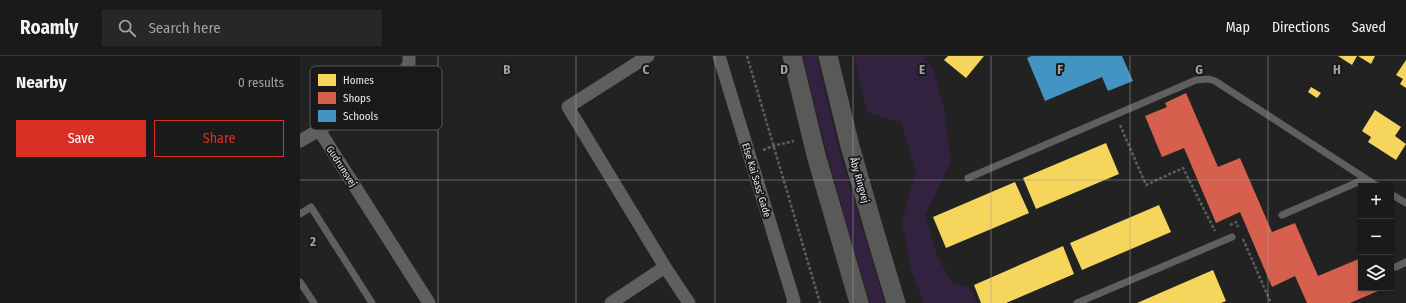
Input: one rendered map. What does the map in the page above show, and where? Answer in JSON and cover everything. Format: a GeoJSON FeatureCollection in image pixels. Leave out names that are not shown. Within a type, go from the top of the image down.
{"type":"FeatureCollection","features":[{"type":"Feature","properties":{"kind":"main road"},"geometry":{"type":"LineString","coordinates":[[792,56],[840,241],[859,303]]}},
{"type":"Feature","properties":{"kind":"main road","name":"Åby Ringvej"},"geometry":{"type":"LineString","coordinates":[[828,56],[850,146],[896,303]]}},
{"type":"Feature","properties":{"kind":"street"},"geometry":{"type":"LineString","coordinates":[[408,56],[409,64],[408,66]]}},
{"type":"Feature","properties":{"kind":"street"},"geometry":{"type":"LineString","coordinates":[[648,56],[568,107],[665,267],[689,303]]}},
{"type":"Feature","properties":{"kind":"street","name":"Else Kai Sass' Gade"},"geometry":{"type":"LineString","coordinates":[[719,56],[794,301],[793,303]]}},
{"type":"Feature","properties":{"kind":"street"},"geometry":{"type":"LineString","coordinates":[[300,141],[319,130]]}},
{"type":"Feature","properties":{"kind":"street","name":"Gudrunsvej"},"geometry":{"type":"LineString","coordinates":[[319,130],[430,303]]}},
{"type":"Feature","properties":{"kind":"street"},"geometry":{"type":"LineString","coordinates":[[611,303],[665,267]]}},
{"type":"Feature","properties":{"kind":"lane"},"geometry":{"type":"LineString","coordinates":[[968,178],[1196,80],[1209,78],[1372,183]]}},
{"type":"Feature","properties":{"kind":"lane"},"geometry":{"type":"LineString","coordinates":[[1282,215],[1365,179]]}},
{"type":"Feature","properties":{"kind":"lane"},"geometry":{"type":"LineString","coordinates":[[1394,196],[1406,203]]}},
{"type":"Feature","properties":{"kind":"lane"},"geometry":{"type":"LineString","coordinates":[[300,214],[311,207],[372,303]]}},
{"type":"Feature","properties":{"kind":"lane"},"geometry":{"type":"LineString","coordinates":[[1077,303],[1232,237]]}},
{"type":"Feature","properties":{"kind":"lane"},"geometry":{"type":"LineString","coordinates":[[1396,267],[1406,262]]}},
{"type":"Feature","properties":{"kind":"lane"},"geometry":{"type":"LineString","coordinates":[[300,282],[314,303]]}},
{"type":"Feature","properties":{"kind":"path"},"geometry":{"type":"LineString","coordinates":[[747,56],[820,303]]}},
{"type":"Feature","properties":{"kind":"path"},"geometry":{"type":"LineString","coordinates":[[1116,115],[1146,185],[1183,168],[1214,232],[1222,228]]}},
{"type":"Feature","properties":{"kind":"path"},"geometry":{"type":"LineString","coordinates":[[750,156],[773,146],[812,136]]}},
{"type":"Feature","properties":{"kind":"path"},"geometry":{"type":"LineString","coordinates":[[1229,225],[1236,222],[1239,230]]}},
{"type":"Feature","properties":{"kind":"path"},"geometry":{"type":"LineString","coordinates":[[1242,237],[1271,303]]}},
{"type":"Feature","properties":{"kind":"shaded area"},"geometry":{"type":"Polygon","coordinates":[[[802,56],[817,56],[839,150],[885,303],[870,303],[843,211],[802,56]]]}},
{"type":"Feature","properties":{"kind":"shaded area"},"geometry":{"type":"Polygon","coordinates":[[[854,56],[924,56],[934,72],[944,109],[951,162],[925,215],[938,258],[953,284],[970,287],[977,303],[924,303],[911,270],[902,221],[916,171],[901,123],[867,112],[854,56]]]}},
{"type":"Feature","properties":{"kind":"building: Homes"},"geometry":{"type":"Polygon","coordinates":[[[948,56],[984,56],[966,78],[944,60],[948,56]]]}},
{"type":"Feature","properties":{"kind":"building: Homes"},"geometry":{"type":"Polygon","coordinates":[[[1338,56],[1357,56],[1352,65],[1338,56]]]}},
{"type":"Feature","properties":{"kind":"building: Homes"},"geometry":{"type":"Polygon","coordinates":[[[1358,56],[1375,56],[1371,64],[1358,56]]]}},
{"type":"Feature","properties":{"kind":"building: Homes"},"geometry":{"type":"Polygon","coordinates":[[[1406,60],[1406,88],[1400,84],[1403,79],[1396,75],[1406,60]]]}},
{"type":"Feature","properties":{"kind":"building: Homes"},"geometry":{"type":"Polygon","coordinates":[[[1311,87],[1321,93],[1317,98],[1308,92],[1311,87]]]}},
{"type":"Feature","properties":{"kind":"building: Homes"},"geometry":{"type":"Polygon","coordinates":[[[1375,110],[1401,127],[1395,136],[1406,144],[1396,160],[1368,142],[1371,137],[1362,131],[1375,110]]]}},
{"type":"Feature","properties":{"kind":"building: Homes"},"geometry":{"type":"Polygon","coordinates":[[[1106,143],[1119,174],[1036,209],[1023,178],[1106,143]]]}},
{"type":"Feature","properties":{"kind":"building: Homes"},"geometry":{"type":"Polygon","coordinates":[[[1015,182],[1029,213],[946,248],[933,217],[1015,182]]]}},
{"type":"Feature","properties":{"kind":"building: Homes"},"geometry":{"type":"Polygon","coordinates":[[[1159,205],[1171,232],[1082,270],[1070,243],[1159,205]]]}},
{"type":"Feature","properties":{"kind":"building: Homes"},"geometry":{"type":"Polygon","coordinates":[[[1063,246],[1074,274],[1006,303],[981,303],[974,285],[1063,246]]]}},
{"type":"Feature","properties":{"kind":"building: Homes"},"geometry":{"type":"Polygon","coordinates":[[[1213,270],[1226,301],[1221,303],[1137,303],[1213,270]]]}},
{"type":"Feature","properties":{"kind":"building: Shops"},"geometry":{"type":"Polygon","coordinates":[[[1186,93],[1218,167],[1240,158],[1272,232],[1295,223],[1318,276],[1358,259],[1358,291],[1378,291],[1350,303],[1307,303],[1295,276],[1272,287],[1240,212],[1216,223],[1184,148],[1162,157],[1145,116],[1167,107],[1165,103],[1186,93]]]}},
{"type":"Feature","properties":{"kind":"building: Schools"},"geometry":{"type":"Polygon","coordinates":[[[1031,56],[1122,56],[1133,81],[1108,91],[1102,77],[1045,101],[1027,58],[1031,56]]]}}]}
